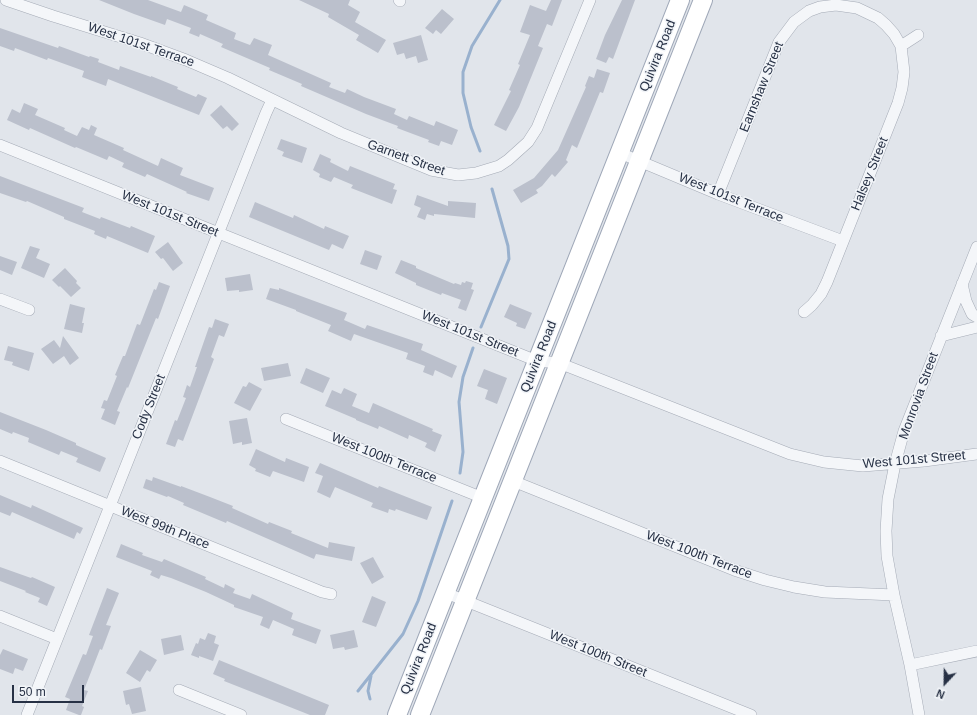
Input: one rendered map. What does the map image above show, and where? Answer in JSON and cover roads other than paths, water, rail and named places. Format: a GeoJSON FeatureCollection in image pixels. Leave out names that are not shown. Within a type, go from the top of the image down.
{"type":"FeatureCollection","features":[{"type":"Feature","properties":{"kind":"main road","name":"Quivira Road"},"geometry":{"type":"LineString","coordinates":[[397,715],[680,0]]}},
{"type":"Feature","properties":{"kind":"main road","name":"Quivira Road"},"geometry":{"type":"LineString","coordinates":[[420,715],[703,0]]}},
{"type":"Feature","properties":{"kind":"street","name":"West 101st Terrace"},"geometry":{"type":"LineString","coordinates":[[6,0],[140,43],[228,78],[272,100]]}},
{"type":"Feature","properties":{"kind":"street","name":"Garnett Street"},"geometry":{"type":"LineString","coordinates":[[272,100],[341,133],[431,170],[458,175],[476,174],[486,171],[499,166],[513,156],[528,142],[537,128],[590,0]]}},
{"type":"Feature","properties":{"kind":"street","name":"Earnshaw Street"},"geometry":{"type":"LineString","coordinates":[[718,194],[779,42],[794,22],[815,9],[836,5],[857,8],[878,18],[894,34],[901,46]]}},
{"type":"Feature","properties":{"kind":"street"},"geometry":{"type":"LineString","coordinates":[[901,46],[918,35]]}},
{"type":"Feature","properties":{"kind":"street","name":"Halsey Street"},"geometry":{"type":"LineString","coordinates":[[804,312],[821,294],[827,282],[898,103],[904,72],[901,46]]}},
{"type":"Feature","properties":{"kind":"street","name":"Cody Street"},"geometry":{"type":"LineString","coordinates":[[27,715],[272,100]]}},
{"type":"Feature","properties":{"kind":"street","name":"West 101st Street"},"geometry":{"type":"LineString","coordinates":[[0,145],[537,361],[559,363],[756,442],[790,454],[824,462],[849,465],[895,464],[977,454]]}},
{"type":"Feature","properties":{"kind":"street","name":"West 101st Terrace"},"geometry":{"type":"LineString","coordinates":[[620,153],[640,160],[718,194],[843,241]]}},
{"type":"Feature","properties":{"kind":"street","name":"Monrovia Street"},"geometry":{"type":"LineString","coordinates":[[920,715],[887,556],[886,531],[888,499],[895,464],[904,431],[977,247]]}},
{"type":"Feature","properties":{"kind":"street"},"geometry":{"type":"LineString","coordinates":[[962,284],[966,301],[972,314],[977,317]]}},
{"type":"Feature","properties":{"kind":"street"},"geometry":{"type":"LineString","coordinates":[[0,299],[29,310]]}},
{"type":"Feature","properties":{"kind":"street"},"geometry":{"type":"LineString","coordinates":[[941,336],[977,327]]}},
{"type":"Feature","properties":{"kind":"street","name":"West 100th Terrace"},"geometry":{"type":"LineString","coordinates":[[286,419],[483,498]]}},
{"type":"Feature","properties":{"kind":"street","name":"West 99th Place"},"geometry":{"type":"LineString","coordinates":[[0,461],[322,592],[331,594]]}},
{"type":"Feature","properties":{"kind":"street","name":"West 100th Terrace"},"geometry":{"type":"LineString","coordinates":[[513,481],[734,570],[764,580],[825,592],[894,595]]}},
{"type":"Feature","properties":{"kind":"street","name":"West 100th Street"},"geometry":{"type":"LineString","coordinates":[[446,593],[751,715]]}},
{"type":"Feature","properties":{"kind":"street"},"geometry":{"type":"LineString","coordinates":[[0,616],[57,639]]}},
{"type":"Feature","properties":{"kind":"street"},"geometry":{"type":"LineString","coordinates":[[910,665],[977,651]]}},
{"type":"Feature","properties":{"kind":"street"},"geometry":{"type":"LineString","coordinates":[[179,690],[241,715]]}},
{"type":"Feature","properties":{"kind":"waterway"},"geometry":{"type":"LineString","coordinates":[[480,151],[471,127],[463,93],[463,72],[472,46],[500,0]]}},
{"type":"Feature","properties":{"kind":"waterway"},"geometry":{"type":"LineString","coordinates":[[481,327],[509,259],[508,246],[492,189]]}},
{"type":"Feature","properties":{"kind":"waterway"},"geometry":{"type":"LineString","coordinates":[[460,473],[463,452],[459,402],[463,377],[473,348]]}},
{"type":"Feature","properties":{"kind":"waterway"},"geometry":{"type":"LineString","coordinates":[[358,691],[403,634],[418,601],[452,501]]}},
{"type":"Feature","properties":{"kind":"waterway"},"geometry":{"type":"LineString","coordinates":[[370,699],[368,691],[371,676]]}}]}
